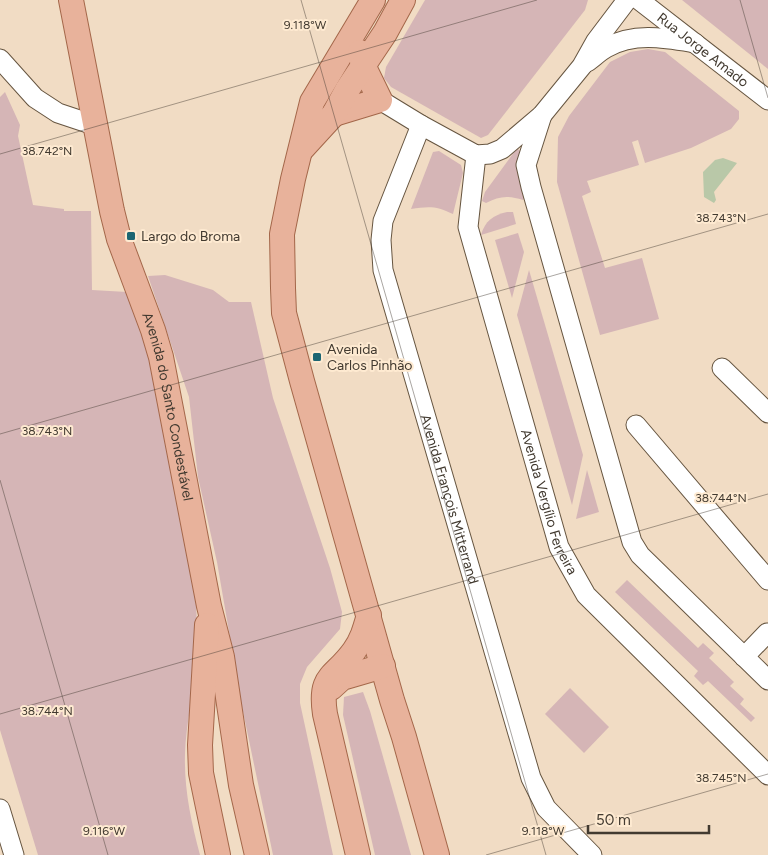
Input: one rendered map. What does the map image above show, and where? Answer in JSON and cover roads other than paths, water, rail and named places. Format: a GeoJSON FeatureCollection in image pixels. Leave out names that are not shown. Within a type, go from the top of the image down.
{"type":"FeatureCollection","features":[{"type":"Feature","properties":{"kind":"main road"},"geometry":{"type":"LineString","coordinates":[[71,0],[94,125]]}},
{"type":"Feature","properties":{"kind":"main road"},"geometry":{"type":"LineString","coordinates":[[373,0],[356,32],[312,102],[282,234],[284,313],[382,666],[437,855]]}},
{"type":"Feature","properties":{"kind":"main road"},"geometry":{"type":"LineString","coordinates":[[300,152],[334,114],[347,90],[385,33],[403,0]]}},
{"type":"Feature","properties":{"kind":"main road"},"geometry":{"type":"LineString","coordinates":[[334,114],[380,100],[363,65],[356,32]]}},
{"type":"Feature","properties":{"kind":"main road","name":"Avenida do Santo Condestável"},"geometry":{"type":"LineString","coordinates":[[94,125],[119,239],[150,321],[161,357],[209,606],[222,657],[242,785],[257,855]]}},
{"type":"Feature","properties":{"kind":"main road","name":"Avenida do Santo Condestável"},"geometry":{"type":"LineString","coordinates":[[209,606],[200,745],[201,773],[218,855]]}},
{"type":"Feature","properties":{"kind":"main road"},"geometry":{"type":"LineString","coordinates":[[358,855],[324,703],[325,684],[331,674],[343,664],[363,637],[368,615]]}},
{"type":"Feature","properties":{"kind":"main road"},"geometry":{"type":"LineString","coordinates":[[343,664],[360,659],[372,661],[382,666]]}},
{"type":"Feature","properties":{"kind":"main road"},"geometry":{"type":"LineString","coordinates":[[324,703],[332,686],[342,678],[382,666]]}},
{"type":"Feature","properties":{"kind":"street"},"geometry":{"type":"LineString","coordinates":[[380,100],[476,155],[490,154],[502,149],[542,115],[582,66],[596,41],[627,0]]}},
{"type":"Feature","properties":{"kind":"street","name":"Rua Jorge Amado"},"geometry":{"type":"LineString","coordinates":[[639,0],[697,43],[768,100]]}},
{"type":"Feature","properties":{"kind":"street"},"geometry":{"type":"LineString","coordinates":[[582,66],[606,48],[638,37],[656,37],[697,43]]}},
{"type":"Feature","properties":{"kind":"street"},"geometry":{"type":"LineString","coordinates":[[0,59],[35,98],[58,113],[94,125]]}},
{"type":"Feature","properties":{"kind":"street"},"geometry":{"type":"LineString","coordinates":[[542,115],[526,165],[530,187],[632,542],[640,555],[768,680]]}},
{"type":"Feature","properties":{"kind":"street","name":"Avenida François Mitterrand"},"geometry":{"type":"LineString","coordinates":[[421,125],[383,221],[381,240],[384,270],[531,778],[546,808],[592,855]]}},
{"type":"Feature","properties":{"kind":"street","name":"Avenida Vergílio Ferreira"},"geometry":{"type":"LineString","coordinates":[[476,155],[468,227],[559,547],[586,595],[768,775]]}},
{"type":"Feature","properties":{"kind":"street"},"geometry":{"type":"LineString","coordinates":[[722,368],[768,413]]}},
{"type":"Feature","properties":{"kind":"street"},"geometry":{"type":"LineString","coordinates":[[636,426],[768,580]]}},
{"type":"Feature","properties":{"kind":"street"},"geometry":{"type":"LineString","coordinates":[[744,656],[767,633]]}},
{"type":"Feature","properties":{"kind":"street"},"geometry":{"type":"LineString","coordinates":[[0,809],[14,855]]}},
{"type":"Feature","properties":{"kind":"place","name":"Largo do Broma"},"geometry":{"type":"Point","coordinates":[131,236]}},
{"type":"Feature","properties":{"kind":"place","name":"Avenida Carlos Pinhão"},"geometry":{"type":"Point","coordinates":[317,357]}}]}
